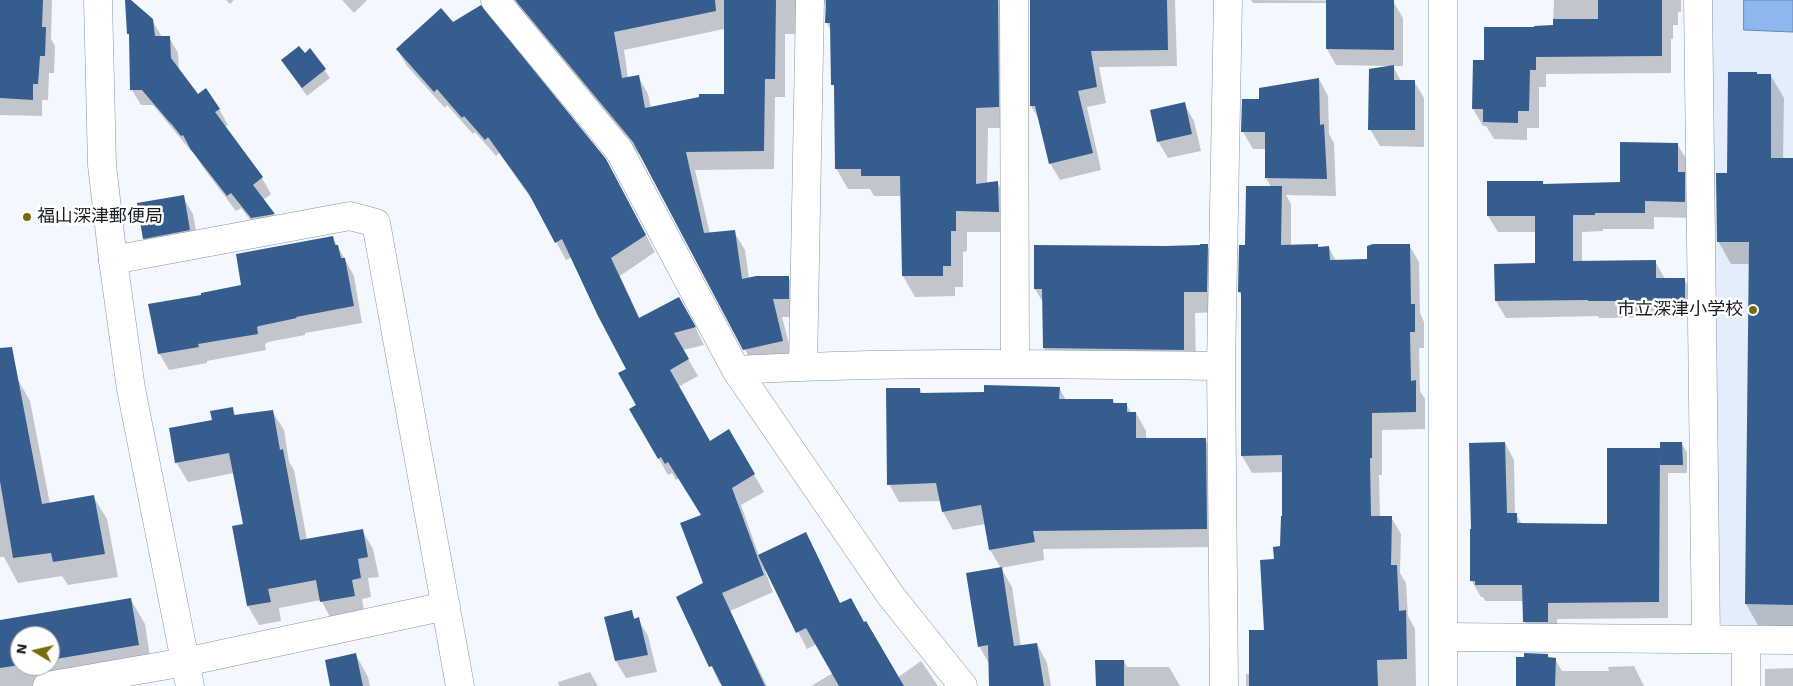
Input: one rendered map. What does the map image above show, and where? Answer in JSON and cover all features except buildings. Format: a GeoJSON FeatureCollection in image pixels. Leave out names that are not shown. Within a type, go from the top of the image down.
{"type":"FeatureCollection","features":[{"type":"Feature","properties":{"kind":"street"},"geometry":{"type":"LineString","coordinates":[[98,0],[102,165],[113,260],[131,389],[188,674]]}},
{"type":"Feature","properties":{"kind":"street"},"geometry":{"type":"LineString","coordinates":[[495,0],[619,150],[736,370],[890,596],[962,686]]}},
{"type":"Feature","properties":{"kind":"street"},"geometry":{"type":"LineString","coordinates":[[803,366],[810,0]]}},
{"type":"Feature","properties":{"kind":"street"},"geometry":{"type":"LineString","coordinates":[[1014,0],[1014,364]]}},
{"type":"Feature","properties":{"kind":"street"},"geometry":{"type":"LineString","coordinates":[[1224,686],[1221,366],[1228,0]]}},
{"type":"Feature","properties":{"kind":"street"},"geometry":{"type":"LineString","coordinates":[[1443,0],[1444,686]]}},
{"type":"Feature","properties":{"kind":"street"},"geometry":{"type":"LineString","coordinates":[[1698,0],[1706,639]]}},
{"type":"Feature","properties":{"kind":"street"},"geometry":{"type":"LineString","coordinates":[[113,260],[350,216],[376,223],[460,686]]}},
{"type":"Feature","properties":{"kind":"street"},"geometry":{"type":"LineString","coordinates":[[736,370],[803,366],[1014,364],[1221,366]]}},
{"type":"Feature","properties":{"kind":"street"},"geometry":{"type":"LineString","coordinates":[[47,686],[188,674],[446,606]]}},
{"type":"Feature","properties":{"kind":"street"},"geometry":{"type":"LineString","coordinates":[[1444,637],[1793,640]]}},
{"type":"Feature","properties":{"kind":"street"},"geometry":{"type":"LineString","coordinates":[[1746,640],[1746,686]]}},
{"type":"Feature","properties":{"kind":"shaded area","name":"市立深津小学校"},"geometry":{"type":"Polygon","coordinates":[[[1710,0],[1793,0],[1793,632],[1724,632],[1718,621],[1710,0]]]}},
{"type":"Feature","properties":{"kind":"water"},"geometry":{"type":"Polygon","coordinates":[[[1744,0],[1793,0],[1793,32],[1744,30],[1744,0]]]}},
{"type":"Feature","properties":{"kind":"place","name":"福山深津郵便局"},"geometry":{"type":"Point","coordinates":[27,217]}},
{"type":"Feature","properties":{"kind":"place","name":"市立深津小学校"},"geometry":{"type":"Point","coordinates":[1753,310]}}]}
